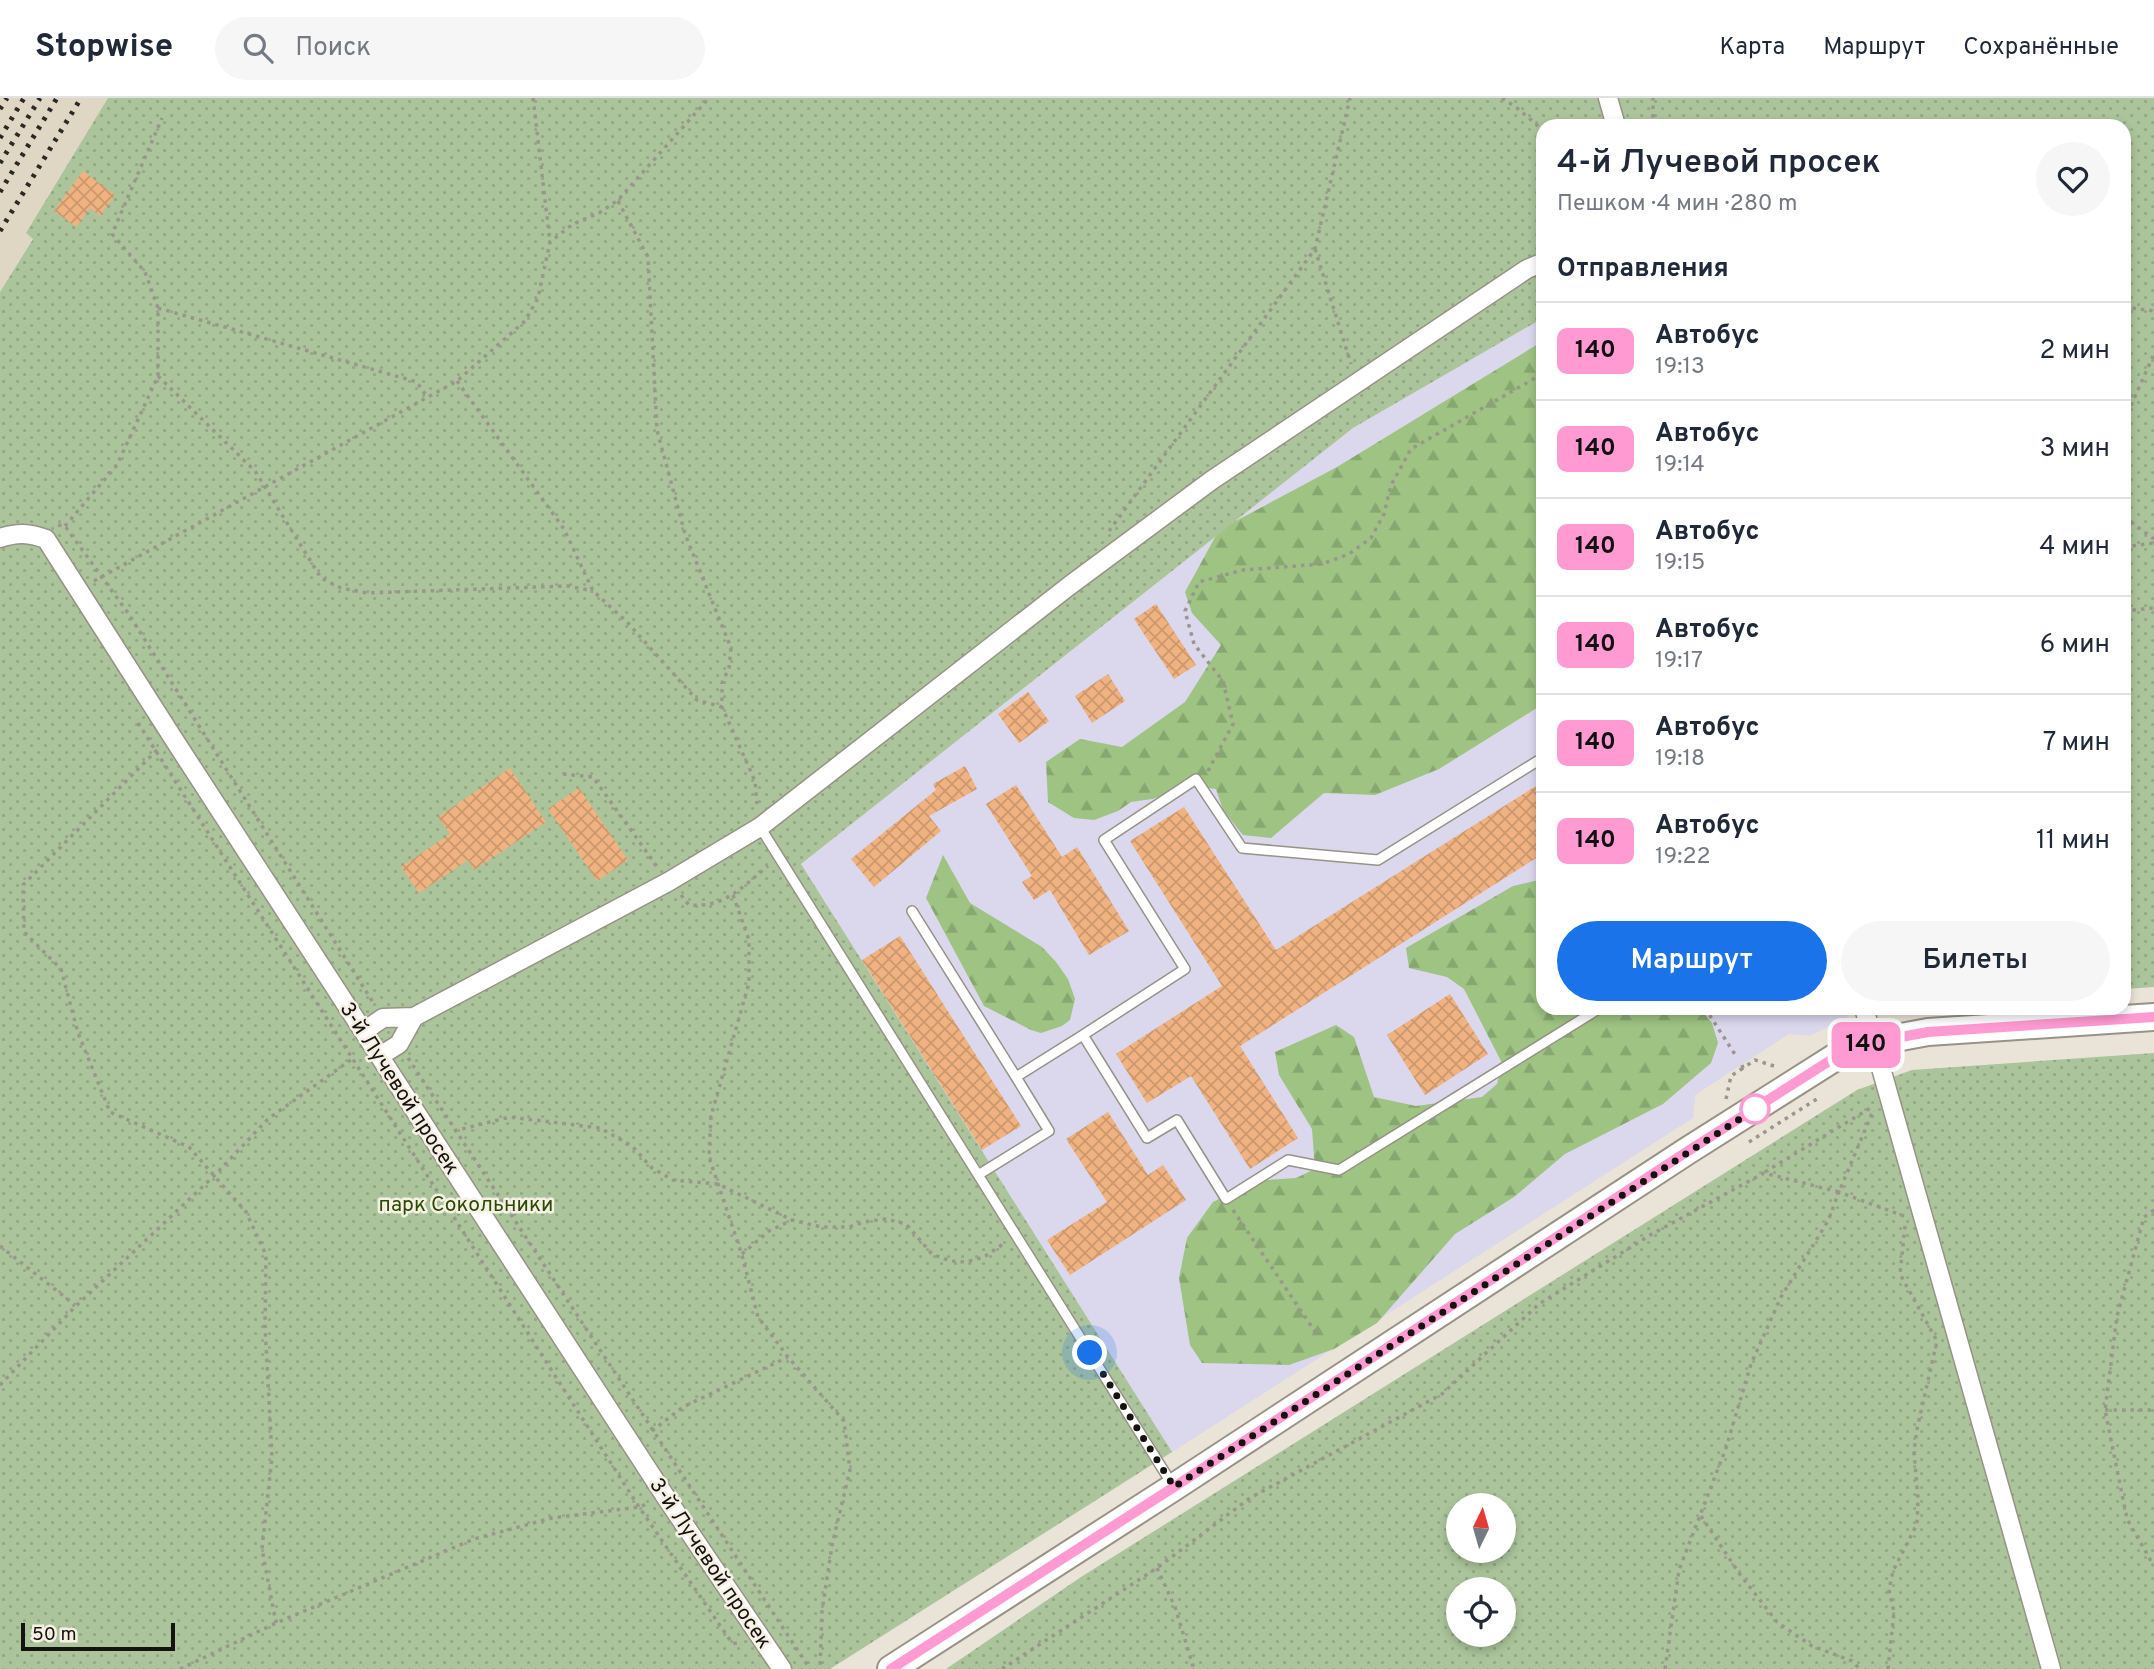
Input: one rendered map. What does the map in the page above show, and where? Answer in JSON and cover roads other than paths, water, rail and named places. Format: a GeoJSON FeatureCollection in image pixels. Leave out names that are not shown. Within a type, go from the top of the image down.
{"type":"FeatureCollection","features":[{"type":"Feature","properties":{"kind":"street"},"geometry":{"type":"LineString","coordinates":[[1608,98],[1614,119]]}},
{"type":"Feature","properties":{"kind":"street"},"geometry":{"type":"LineString","coordinates":[[364,1031],[383,1018],[414,1017],[668,882],[760,827],[1069,586],[1212,480],[1536,265]]}},
{"type":"Feature","properties":{"kind":"street","name":"3-й Лучевой просек"},"geometry":{"type":"LineString","coordinates":[[0,538],[12,534],[49,532],[79,590],[173,738],[665,1496],[782,1669]]}},
{"type":"Feature","properties":{"kind":"street"},"geometry":{"type":"LineString","coordinates":[[1866,1015],[2051,1669]]}},
{"type":"Feature","properties":{"kind":"street"},"geometry":{"type":"LineString","coordinates":[[380,1056],[399,1044],[414,1017]]}},
{"type":"Feature","properties":{"kind":"street"},"geometry":{"type":"LineString","coordinates":[[891,1669],[1834,1058],[1874,1042],[1928,1032],[2154,1017]]}},
{"type":"Feature","properties":{"kind":"lane"},"geometry":{"type":"LineString","coordinates":[[1016,1077],[1185,969],[1104,840],[1195,779],[1242,848],[1378,860],[1536,762]]}},
{"type":"Feature","properties":{"kind":"lane"},"geometry":{"type":"LineString","coordinates":[[760,827],[1174,1487]]}},
{"type":"Feature","properties":{"kind":"lane"},"geometry":{"type":"LineString","coordinates":[[912,911],[1049,1131],[978,1175]]}},
{"type":"Feature","properties":{"kind":"lane"},"geometry":{"type":"LineString","coordinates":[[1083,1035],[1147,1138],[1177,1120],[1226,1199],[1288,1160],[1339,1170],[1589,1015]]}},
{"type":"Feature","properties":{"kind":"railway"},"geometry":{"type":"LineString","coordinates":[[0,109],[7,98]]}},
{"type":"Feature","properties":{"kind":"railway"},"geometry":{"type":"LineString","coordinates":[[0,138],[24,98]]}},
{"type":"Feature","properties":{"kind":"railway"},"geometry":{"type":"LineString","coordinates":[[0,163],[40,98]]}},
{"type":"Feature","properties":{"kind":"railway"},"geometry":{"type":"LineString","coordinates":[[0,192],[57,98]]}},
{"type":"Feature","properties":{"kind":"railway"},"geometry":{"type":"LineString","coordinates":[[0,231],[81,98]]}},
{"type":"Feature","properties":{"kind":"park label","name":"парк Сокольники"},"geometry":{"type":"Point","coordinates":[466,1204]}}]}
